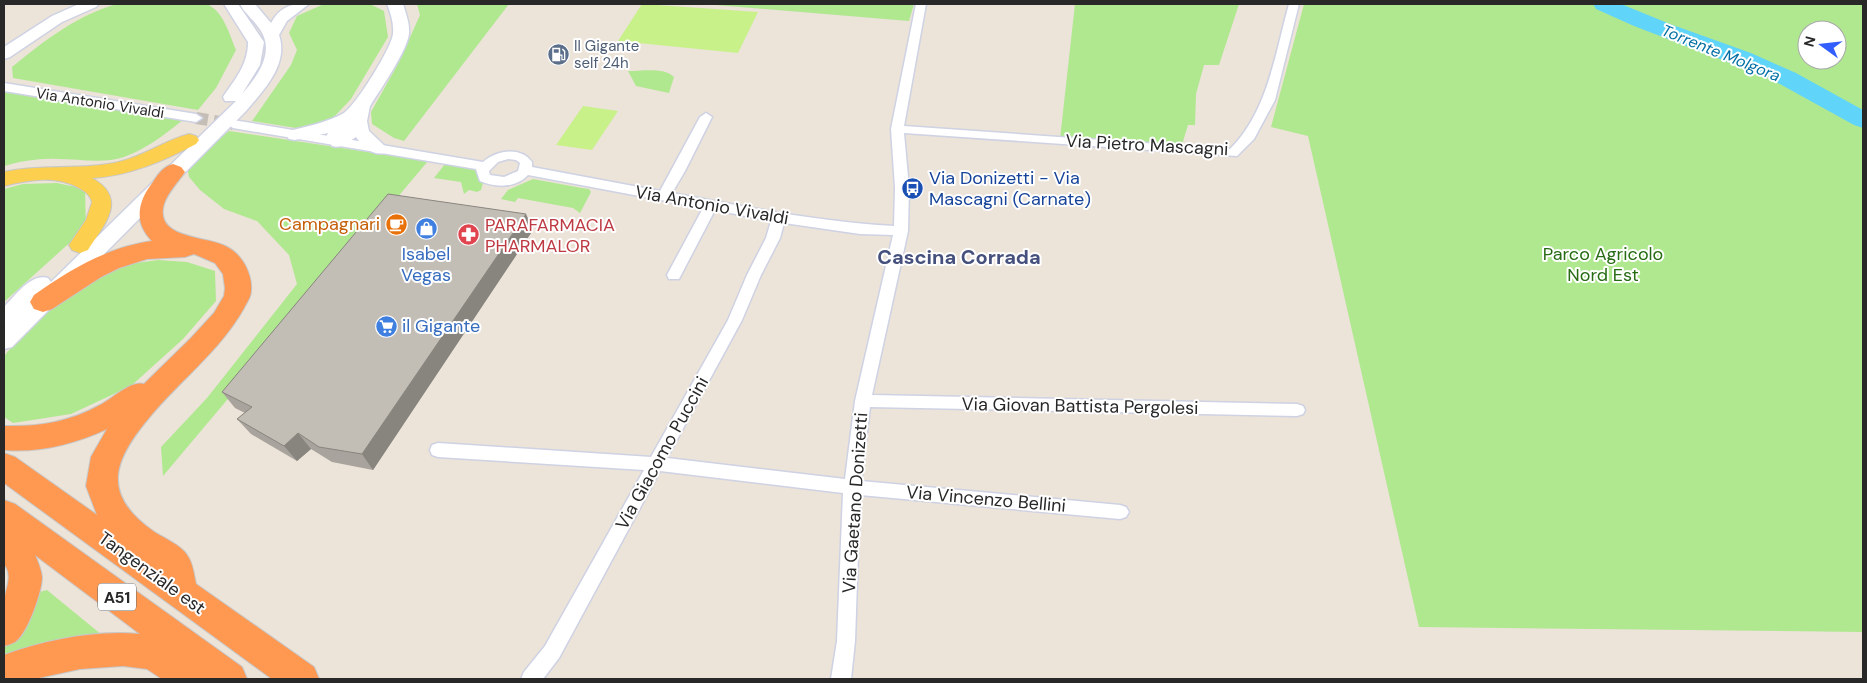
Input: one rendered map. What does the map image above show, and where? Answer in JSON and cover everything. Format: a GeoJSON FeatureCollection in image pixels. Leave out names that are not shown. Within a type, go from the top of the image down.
{"type":"FeatureCollection","features":[{"type":"Feature","properties":{"kind":"highway"},"geometry":{"type":"LineString","coordinates":[[173,172],[152,205],[152,222],[164,237],[212,250],[232,265],[237,280],[236,296],[231,309],[211,335],[138,409],[114,441],[105,461],[101,483],[106,505],[119,524],[176,564],[181,594]]}},
{"type":"Feature","properties":{"kind":"highway"},"geometry":{"type":"LineString","coordinates":[[43,302],[79,277],[128,255],[159,248],[212,250]]}},
{"type":"Feature","properties":{"kind":"highway"},"geometry":{"type":"LineString","coordinates":[[4,438],[38,438],[78,427],[123,406],[175,370]]}},
{"type":"Feature","properties":{"kind":"highway","name":"Tangenziale est"},"geometry":{"type":"LineString","coordinates":[[4,466],[301,679]]}},
{"type":"Feature","properties":{"kind":"highway","name":"A51"},"geometry":{"type":"LineString","coordinates":[[4,514],[229,679]]}},
{"type":"Feature","properties":{"kind":"highway"},"geometry":{"type":"LineString","coordinates":[[4,546],[21,561],[25,580],[18,607],[4,630]]}},
{"type":"Feature","properties":{"kind":"highway"},"geometry":{"type":"LineString","coordinates":[[4,672],[70,655],[126,649],[155,655],[192,679]]}},
{"type":"Feature","properties":{"kind":"main road"},"geometry":{"type":"LineString","coordinates":[[4,54],[57,19],[91,4]]}},
{"type":"Feature","properties":{"kind":"main road"},"geometry":{"type":"LineString","coordinates":[[4,341],[254,91],[270,67],[266,42],[235,4]]}},
{"type":"Feature","properties":{"kind":"main road"},"geometry":{"type":"LineString","coordinates":[[4,319],[188,140],[240,86],[281,18],[301,4]]}},
{"type":"Feature","properties":{"kind":"main road"},"geometry":{"type":"LineString","coordinates":[[338,142],[352,123],[396,48],[401,35],[400,18],[395,4]]}},
{"type":"Feature","properties":{"kind":"main road"},"geometry":{"type":"LineString","coordinates":[[4,62],[36,34]]}},
{"type":"Feature","properties":{"kind":"main road"},"geometry":{"type":"LineString","coordinates":[[295,135],[352,123]]}},
{"type":"Feature","properties":{"kind":"main road"},"geometry":{"type":"LineString","coordinates":[[352,123],[367,140],[379,149]]}},
{"type":"Feature","properties":{"kind":"main road"},"geometry":{"type":"LineString","coordinates":[[4,179],[30,174],[105,170],[136,164],[166,152],[188,140]]}},
{"type":"Feature","properties":{"kind":"main road"},"geometry":{"type":"LineString","coordinates":[[57,173],[88,183],[96,188],[101,198],[101,210],[80,245]]}},
{"type":"Feature","properties":{"kind":"street","name":"Via Gaetano Donizetti"},"geometry":{"type":"LineString","coordinates":[[841,679],[846,641],[852,487],[863,401],[901,231],[902,188],[897,129],[921,4]]}},
{"type":"Feature","properties":{"kind":"street","name":"Via Pietro Mascagni"},"geometry":{"type":"LineString","coordinates":[[897,129],[1233,153],[1250,136],[1269,100],[1294,4]]}},
{"type":"Feature","properties":{"kind":"street","name":"Via Antonio Vivaldi"},"geometry":{"type":"LineString","coordinates":[[4,87],[196,118]]}},
{"type":"Feature","properties":{"kind":"street"},"geometry":{"type":"LineString","coordinates":[[663,197],[679,171],[706,118]]}},
{"type":"Feature","properties":{"kind":"street"},"geometry":{"type":"LineString","coordinates":[[233,124],[484,166]]}},
{"type":"Feature","properties":{"kind":"street"},"geometry":{"type":"LineString","coordinates":[[514,155],[524,159],[525,170],[509,181],[488,181],[482,174],[484,166],[494,159],[514,155]]}},
{"type":"Feature","properties":{"kind":"street","name":"Via Antonio Vivaldi"},"geometry":{"type":"LineString","coordinates":[[525,170],[779,218],[860,229],[901,231]]}},
{"type":"Feature","properties":{"kind":"street"},"geometry":{"type":"LineString","coordinates":[[674,275],[711,206]]}},
{"type":"Feature","properties":{"kind":"street","name":"Via Giacomo Puccini"},"geometry":{"type":"LineString","coordinates":[[531,679],[552,652],[735,320],[773,238],[779,218]]}},
{"type":"Feature","properties":{"kind":"street","name":"Via Giovan Battista Pergolesi"},"geometry":{"type":"LineString","coordinates":[[863,401],[1297,410]]}},
{"type":"Feature","properties":{"kind":"street","name":"Via Vincenzo Bellini"},"geometry":{"type":"LineString","coordinates":[[438,450],[656,464],[852,487],[1120,512]]}},
{"type":"Feature","properties":{"kind":"green space"},"geometry":{"type":"Polygon","coordinates":[[[117,4],[206,4],[217,11],[228,30],[236,50],[216,88],[198,110],[13,78],[12,67],[49,39],[88,15],[117,4]]]}},
{"type":"Feature","properties":{"kind":"green space"},"geometry":{"type":"Polygon","coordinates":[[[324,4],[370,4],[384,11],[388,37],[351,99],[333,118],[302,129],[252,121],[291,65],[297,50],[289,33],[297,16],[324,4]]]}},
{"type":"Feature","properties":{"kind":"green space"},"geometry":{"type":"Polygon","coordinates":[[[417,4],[509,4],[404,141],[394,138],[372,124],[371,112],[399,62],[420,15],[417,4]]]}},
{"type":"Feature","properties":{"kind":"green space"},"geometry":{"type":"Polygon","coordinates":[[[642,4],[758,12],[738,53],[618,41],[642,4]]]}},
{"type":"Feature","properties":{"kind":"green space"},"geometry":{"type":"Polygon","coordinates":[[[703,4],[914,4],[909,21],[703,4]]]}},
{"type":"Feature","properties":{"kind":"green space"},"geometry":{"type":"Polygon","coordinates":[[[1075,4],[1239,4],[1219,65],[1204,65],[1196,94],[1195,125],[1188,125],[1181,148],[1060,139],[1075,4]]]}},
{"type":"Feature","properties":{"kind":"green space","name":"Parco Agricolo Nord Est"},"geometry":{"type":"Polygon","coordinates":[[[1304,4],[1863,4],[1863,632],[1419,627],[1308,136],[1271,127],[1304,4]]]}},
{"type":"Feature","properties":{"kind":"green space"},"geometry":{"type":"Polygon","coordinates":[[[653,70],[670,74],[674,77],[669,93],[636,86],[628,71],[653,70]]]}},
{"type":"Feature","properties":{"kind":"green space"},"geometry":{"type":"Polygon","coordinates":[[[4,92],[183,120],[147,146],[124,157],[100,161],[44,159],[4,166],[4,92]]]}},
{"type":"Feature","properties":{"kind":"green space"},"geometry":{"type":"Polygon","coordinates":[[[583,106],[618,111],[592,150],[556,145],[583,106]]]}},
{"type":"Feature","properties":{"kind":"green space"},"geometry":{"type":"Polygon","coordinates":[[[229,131],[428,161],[163,476],[161,447],[207,398],[297,284],[289,255],[257,221],[224,209],[200,190],[189,177],[187,166],[229,131]]]}},
{"type":"Feature","properties":{"kind":"green space"},"geometry":{"type":"Polygon","coordinates":[[[451,163],[477,171],[478,179],[483,183],[481,190],[477,192],[469,190],[464,194],[461,182],[434,178],[445,164],[451,163]]]}},
{"type":"Feature","properties":{"kind":"green space"},"geometry":{"type":"Polygon","coordinates":[[[533,179],[589,189],[591,192],[580,213],[573,208],[518,198],[515,202],[501,199],[508,190],[533,179]]]}},
{"type":"Feature","properties":{"kind":"green space"},"geometry":{"type":"Polygon","coordinates":[[[57,183],[85,189],[86,228],[4,302],[4,189],[23,184],[57,183]]]}},
{"type":"Feature","properties":{"kind":"green space"},"geometry":{"type":"Polygon","coordinates":[[[158,260],[187,262],[215,271],[216,301],[183,339],[131,386],[71,414],[13,423],[4,417],[4,356],[30,326],[57,301],[122,265],[158,260]]]}},
{"type":"Feature","properties":{"kind":"green space"},"geometry":{"type":"Polygon","coordinates":[[[47,590],[102,635],[47,643],[4,658],[4,647],[11,641],[39,592],[47,590]]]}},
{"type":"Feature","properties":{"kind":"building","name":"il Gigante"},"geometry":{"type":"Polygon","coordinates":[[[388,194],[526,214],[362,454],[319,447],[298,433],[284,446],[237,419],[252,407],[222,392],[388,194]]]}},
{"type":"Feature","properties":{"kind":"waterway","name":"Torrente Molgora"},"geometry":{"type":"LineString","coordinates":[[1604,4],[1642,22],[1775,72],[1801,84],[1863,120]]}},
{"type":"Feature","properties":{"kind":"tunnel"},"geometry":{"type":"LineString","coordinates":[[196,118],[233,124]]}},
{"type":"Feature","properties":{"kind":"place","name":"Il Gigante self 24h"},"geometry":{"type":"Point","coordinates":[558,55]}},
{"type":"Feature","properties":{"kind":"place","name":"Via Donizetti - Via Mascagni (Carnate)"},"geometry":{"type":"Point","coordinates":[913,188]}},
{"type":"Feature","properties":{"kind":"place","name":"Campagnari"},"geometry":{"type":"Point","coordinates":[396,224]}},
{"type":"Feature","properties":{"kind":"place","name":"Isabel Vegas"},"geometry":{"type":"Point","coordinates":[426,229]}},
{"type":"Feature","properties":{"kind":"place","name":"PARAFARMACIA PHARMALOR"},"geometry":{"type":"Point","coordinates":[469,235]}},
{"type":"Feature","properties":{"kind":"place","name":"il Gigante"},"geometry":{"type":"Point","coordinates":[386,326]}},
{"type":"Feature","properties":{"kind":"district","name":"Cascina Corrada"},"geometry":{"type":"Point","coordinates":[959,257]}}]}
